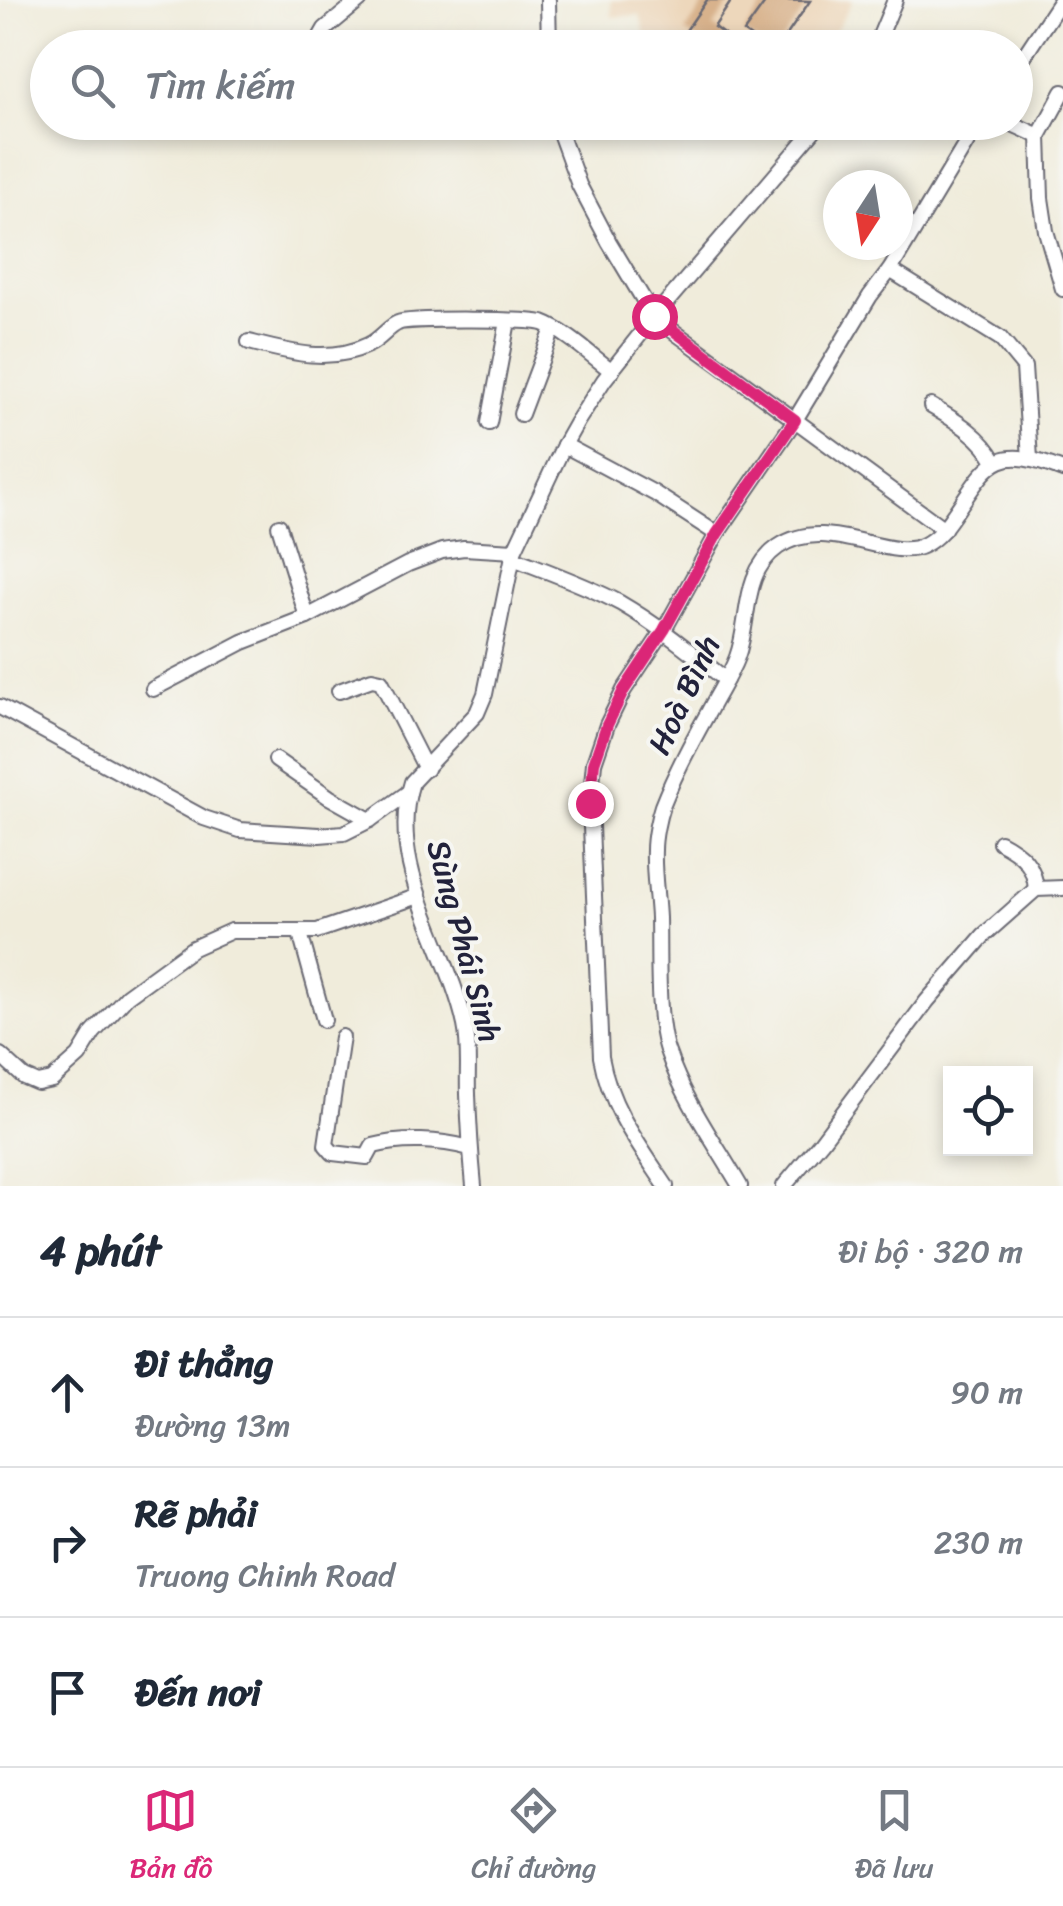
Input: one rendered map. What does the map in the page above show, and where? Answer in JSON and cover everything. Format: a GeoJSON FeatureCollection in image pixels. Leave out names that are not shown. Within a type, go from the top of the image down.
{"type":"FeatureCollection","features":[{"type":"Feature","properties":{"kind":"street"},"geometry":{"type":"LineString","coordinates":[[324,30],[360,0]]}},
{"type":"Feature","properties":{"kind":"street"},"geometry":{"type":"LineString","coordinates":[[548,0],[549,30]]}},
{"type":"Feature","properties":{"kind":"street"},"geometry":{"type":"LineString","coordinates":[[882,30],[895,0]]}},
{"type":"Feature","properties":{"kind":"street"},"geometry":{"type":"LineString","coordinates":[[1033,42],[1061,0]]}},
{"type":"Feature","properties":{"kind":"street"},"geometry":{"type":"LineString","coordinates":[[1063,92],[1039,136],[1046,231],[1063,289]]}},
{"type":"Feature","properties":{"kind":"street"},"geometry":{"type":"LineString","coordinates":[[1033,133],[1039,136]]}},
{"type":"Feature","properties":{"kind":"street"},"geometry":{"type":"LineString","coordinates":[[562,140],[579,186],[654,316],[944,529],[995,461],[1030,460],[1063,470]]}},
{"type":"Feature","properties":{"kind":"street"},"geometry":{"type":"LineString","coordinates":[[0,707],[204,818],[240,830],[318,835],[344,832],[370,820],[409,792],[412,782],[478,714],[486,694],[514,555],[564,445],[654,316],[806,140]]}},
{"type":"Feature","properties":{"kind":"street"},"geometry":{"type":"LineString","coordinates":[[666,1186],[626,1125],[606,1084],[601,1057],[590,803],[594,763],[624,690],[664,630],[717,534],[795,420],[968,140]]}},
{"type":"Feature","properties":{"kind":"street"},"geometry":{"type":"LineString","coordinates":[[890,270],[1000,338],[1024,366],[1030,460]]}},
{"type":"Feature","properties":{"kind":"street"},"geometry":{"type":"LineString","coordinates":[[249,342],[292,353],[328,356],[372,344],[398,322],[532,320],[554,329],[612,371]]}},
{"type":"Feature","properties":{"kind":"street"},"geometry":{"type":"LineString","coordinates":[[488,423],[508,321]]}},
{"type":"Feature","properties":{"kind":"street"},"geometry":{"type":"LineString","coordinates":[[522,414],[554,329]]}},
{"type":"Feature","properties":{"kind":"street"},"geometry":{"type":"LineString","coordinates":[[930,406],[972,432],[995,461]]}},
{"type":"Feature","properties":{"kind":"street"},"geometry":{"type":"LineString","coordinates":[[564,445],[654,492],[717,534]]}},
{"type":"Feature","properties":{"kind":"street"},"geometry":{"type":"LineString","coordinates":[[280,526],[307,617]]}},
{"type":"Feature","properties":{"kind":"street","name":"Hoà Bình"},"geometry":{"type":"LineString","coordinates":[[740,1186],[690,1102],[666,1051],[654,850],[661,808],[738,655],[746,600],[755,576],[776,548],[793,539],[815,535],[918,549],[944,529]]}},
{"type":"Feature","properties":{"kind":"street"},"geometry":{"type":"LineString","coordinates":[[153,689],[243,642],[307,617],[408,564],[442,551],[464,548],[514,555],[619,603],[664,630],[726,680]]}},
{"type":"Feature","properties":{"kind":"street"},"geometry":{"type":"LineString","coordinates":[[338,691],[372,679],[380,681],[426,769]]}},
{"type":"Feature","properties":{"kind":"street"},"geometry":{"type":"LineString","coordinates":[[276,760],[370,820]]}},
{"type":"Feature","properties":{"kind":"street","name":"Sùng Phái Sinh"},"geometry":{"type":"LineString","coordinates":[[409,792],[407,850],[465,1024],[474,1186]]}},
{"type":"Feature","properties":{"kind":"street"},"geometry":{"type":"LineString","coordinates":[[1000,842],[1029,864],[1036,889]]}},
{"type":"Feature","properties":{"kind":"street"},"geometry":{"type":"LineString","coordinates":[[784,1186],[984,934],[1036,889],[1063,888]]}},
{"type":"Feature","properties":{"kind":"street"},"geometry":{"type":"LineString","coordinates":[[0,1056],[38,1084],[52,1080],[79,1056],[93,1033],[127,996],[193,948],[231,932],[317,931],[420,896]]}},
{"type":"Feature","properties":{"kind":"street"},"geometry":{"type":"LineString","coordinates":[[300,932],[324,1020]]}},
{"type":"Feature","properties":{"kind":"street"},"geometry":{"type":"LineString","coordinates":[[342,1037],[326,1145],[333,1153],[368,1158],[373,1146],[389,1142],[451,1143],[470,1148]]}},
{"type":"Feature","properties":{"kind":"shaded area"},"geometry":{"type":"Polygon","coordinates":[[[611,0],[853,0],[836,30],[644,30],[640,15],[612,17],[611,0]]]}},
{"type":"Feature","properties":{"kind":"building"},"geometry":{"type":"Polygon","coordinates":[[[707,0],[732,0],[714,27],[718,30],[686,30],[707,0]]]}},
{"type":"Feature","properties":{"kind":"building"},"geometry":{"type":"Polygon","coordinates":[[[767,0],[810,1],[790,30],[745,30],[767,0]]]}},
{"type":"Feature","properties":{"kind":"route"},"geometry":{"type":"LineString","coordinates":[[590,803],[594,763],[624,690],[664,630],[717,534],[795,420],[654,316]]}}]}
